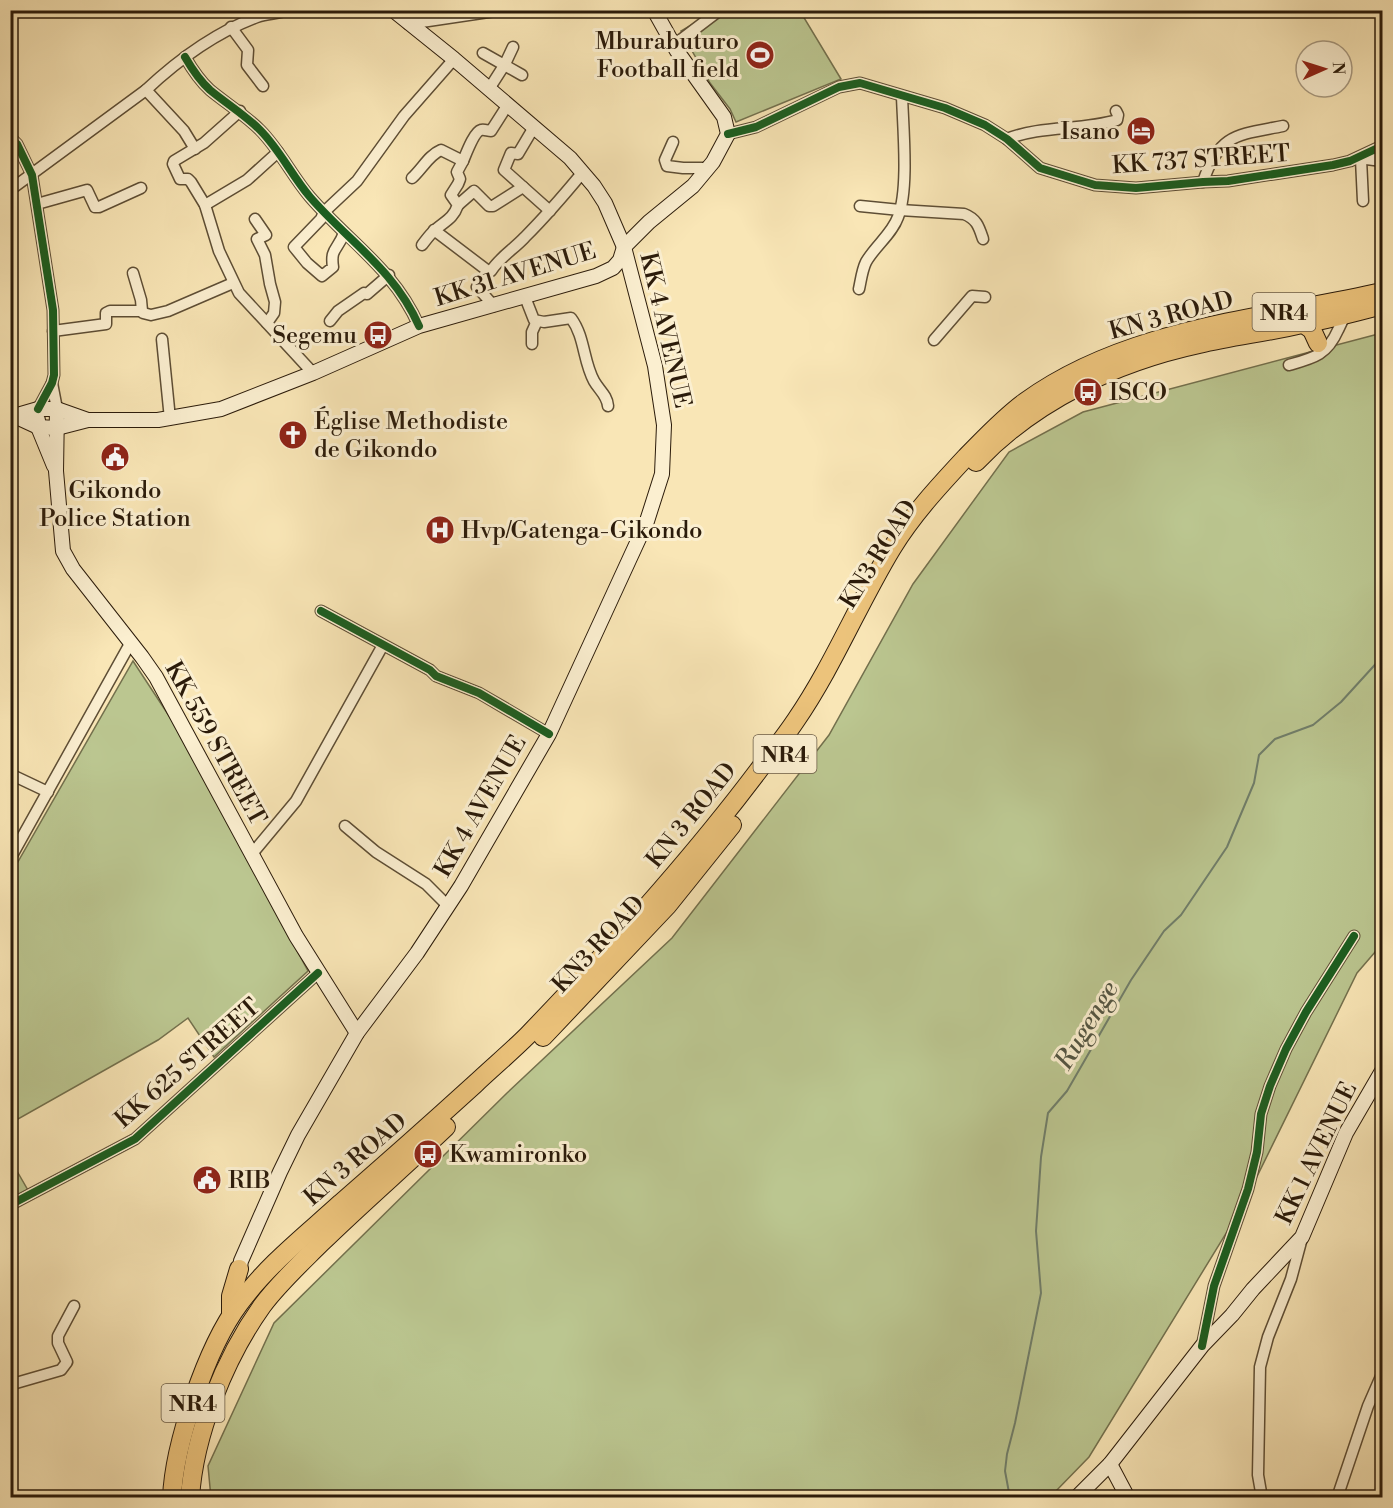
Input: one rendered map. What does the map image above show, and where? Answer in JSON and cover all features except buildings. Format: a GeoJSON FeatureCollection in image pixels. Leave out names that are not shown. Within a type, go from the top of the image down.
{"type":"FeatureCollection","features":[{"type":"Feature","properties":{"kind":"highway","name":"KN 3 ROAD"},"geometry":{"type":"LineString","coordinates":[[172,1497],[175,1470],[194,1400],[213,1348],[231,1314],[242,1299],[284,1254],[526,1037],[733,814],[797,719],[895,543],[937,486],[993,428],[1046,388],[1092,362],[1146,342],[1186,332],[1345,308],[1383,292]]}},
{"type":"Feature","properties":{"kind":"highway","name":"NR4"},"geometry":{"type":"LineString","coordinates":[[1345,308],[1383,306]]}},
{"type":"Feature","properties":{"kind":"highway","name":"KN3 ROAD"},"geometry":{"type":"LineString","coordinates":[[190,1497],[196,1456],[224,1373],[262,1306],[297,1266],[525,1054],[667,906],[733,814],[797,736],[915,534],[959,480],[988,451],[1033,414],[1076,387],[1105,373],[1139,360],[1198,344],[1304,324],[1322,312]]}},
{"type":"Feature","properties":{"kind":"highway"},"geometry":{"type":"LineString","coordinates":[[1304,324],[1312,330],[1316,351]]}},
{"type":"Feature","properties":{"kind":"highway"},"geometry":{"type":"LineString","coordinates":[[231,1314],[231,1296],[239,1274],[249,1282],[257,1282]]}},
{"type":"Feature","properties":{"kind":"main road"},"geometry":{"type":"LineString","coordinates":[[654,10],[674,45],[724,117],[728,134]]}},
{"type":"Feature","properties":{"kind":"main road","name":"KK 4 AVENUE"},"geometry":{"type":"LineString","coordinates":[[239,1274],[289,1153],[357,1033],[417,953],[460,886],[549,734],[643,531],[662,474],[664,425],[655,366],[624,247],[605,203],[570,158],[395,11]]}},
{"type":"Feature","properties":{"kind":"main road","name":"KK 31 AVENUE"},"geometry":{"type":"LineString","coordinates":[[12,415],[38,427],[57,428],[88,420],[170,418],[221,409],[313,373],[419,326],[596,276],[613,268],[620,260],[624,247],[649,222],[693,186],[708,168],[728,134]]}},
{"type":"Feature","properties":{"kind":"main road","name":"KK 31 AVENUE"},"geometry":{"type":"LineString","coordinates":[[12,415],[38,409],[57,409],[88,420]]}},
{"type":"Feature","properties":{"kind":"main road","name":"KK 559 STREET"},"geometry":{"type":"LineString","coordinates":[[38,409],[38,427],[56,471]]}},
{"type":"Feature","properties":{"kind":"main road","name":"KK 559 STREET"},"geometry":{"type":"LineString","coordinates":[[57,409],[56,471],[63,550],[73,569],[156,677],[251,855],[318,973],[357,1033]]}},
{"type":"Feature","properties":{"kind":"main road","name":"KK 1 AVENUE"},"geometry":{"type":"LineString","coordinates":[[1076,1497],[1110,1464],[1202,1346],[1302,1237],[1346,1133],[1383,1071]]}},
{"type":"Feature","properties":{"kind":"main road"},"geometry":{"type":"LineString","coordinates":[[239,1274],[245,1334]]}},
{"type":"Feature","properties":{"kind":"main road"},"geometry":{"type":"LineString","coordinates":[[1110,1464],[1128,1497]]}},
{"type":"Feature","properties":{"kind":"street"},"geometry":{"type":"LineString","coordinates":[[10,190],[146,90],[185,57],[231,27],[260,16],[289,10]]}},
{"type":"Feature","properties":{"kind":"street"},"geometry":{"type":"LineString","coordinates":[[408,24],[502,10]]}},
{"type":"Feature","properties":{"kind":"street"},"geometry":{"type":"LineString","coordinates":[[674,45],[720,10]]}},
{"type":"Feature","properties":{"kind":"street"},"geometry":{"type":"LineString","coordinates":[[231,27],[248,50],[246,65],[263,86]]}},
{"type":"Feature","properties":{"kind":"street"},"geometry":{"type":"LineString","coordinates":[[489,89],[513,47]]}},
{"type":"Feature","properties":{"kind":"street"},"geometry":{"type":"LineString","coordinates":[[483,53],[522,75]]}},
{"type":"Feature","properties":{"kind":"street"},"geometry":{"type":"LineString","coordinates":[[185,57],[209,88],[240,111],[269,139],[309,196],[389,275],[413,311],[419,326]]}},
{"type":"Feature","properties":{"kind":"street"},"geometry":{"type":"LineString","coordinates":[[344,233],[332,252],[333,267],[322,276],[294,247],[321,219],[324,212],[357,181],[404,116],[454,59]]}},
{"type":"Feature","properties":{"kind":"street","name":"KK 737 STREET"},"geometry":{"type":"LineString","coordinates":[[728,134],[756,127],[839,87],[860,83],[945,108],[985,125],[1040,168],[1095,185],[1136,188],[1285,174],[1360,158],[1383,146]]}},
{"type":"Feature","properties":{"kind":"street"},"geometry":{"type":"LineString","coordinates":[[146,90],[184,131],[195,149]]}},
{"type":"Feature","properties":{"kind":"street"},"geometry":{"type":"LineString","coordinates":[[859,289],[867,261],[898,219],[903,178],[902,96]]}},
{"type":"Feature","properties":{"kind":"street"},"geometry":{"type":"LineString","coordinates":[[458,205],[451,195],[460,179],[457,172],[471,142],[479,131],[483,129],[491,131],[507,106]]}},
{"type":"Feature","properties":{"kind":"street"},"geometry":{"type":"LineString","coordinates":[[240,111],[195,149],[174,161],[173,164],[180,179],[188,179],[191,182],[205,205],[219,251],[233,283],[313,373]]}},
{"type":"Feature","properties":{"kind":"street"},"geometry":{"type":"LineString","coordinates":[[1006,140],[1020,134],[1049,129],[1103,124],[1117,120],[1116,111]]}},
{"type":"Feature","properties":{"kind":"street"},"geometry":{"type":"LineString","coordinates":[[1203,182],[1210,161],[1218,148],[1241,134],[1283,126]]}},
{"type":"Feature","properties":{"kind":"street"},"geometry":{"type":"LineString","coordinates":[[534,127],[518,154],[511,153],[504,170],[550,212]]}},
{"type":"Feature","properties":{"kind":"street"},"geometry":{"type":"LineString","coordinates":[[10,137],[17,144],[32,175],[53,310],[54,375],[38,409]]}},
{"type":"Feature","properties":{"kind":"street"},"geometry":{"type":"LineString","coordinates":[[674,142],[665,160],[667,166],[708,168]]}},
{"type":"Feature","properties":{"kind":"street"},"geometry":{"type":"LineString","coordinates":[[412,178],[422,170],[435,153],[441,150],[463,161]]}},
{"type":"Feature","properties":{"kind":"street"},"geometry":{"type":"LineString","coordinates":[[205,205],[247,180],[278,152]]}},
{"type":"Feature","properties":{"kind":"street"},"geometry":{"type":"LineString","coordinates":[[1363,201],[1360,158],[1383,161]]}},
{"type":"Feature","properties":{"kind":"street"},"geometry":{"type":"LineString","coordinates":[[494,306],[477,286],[488,271],[491,271],[497,262],[523,240],[550,212],[583,172]]}},
{"type":"Feature","properties":{"kind":"street"},"geometry":{"type":"LineString","coordinates":[[422,245],[434,230],[452,218],[458,205],[474,191],[489,206],[493,206],[523,187]]}},
{"type":"Feature","properties":{"kind":"street"},"geometry":{"type":"LineString","coordinates":[[37,204],[87,190],[95,207],[99,207],[141,188]]}},
{"type":"Feature","properties":{"kind":"street"},"geometry":{"type":"LineString","coordinates":[[860,206],[964,214],[973,218],[983,239]]}},
{"type":"Feature","properties":{"kind":"street"},"geometry":{"type":"LineString","coordinates":[[255,219],[266,235],[257,239],[266,255],[275,302],[274,313],[267,323]]}},
{"type":"Feature","properties":{"kind":"street"},"geometry":{"type":"LineString","coordinates":[[434,230],[488,271]]}},
{"type":"Feature","properties":{"kind":"street"},"geometry":{"type":"LineString","coordinates":[[133,273],[142,311]]}},
{"type":"Feature","properties":{"kind":"street"},"geometry":{"type":"LineString","coordinates":[[330,321],[340,309],[364,293],[366,295],[389,275]]}},
{"type":"Feature","properties":{"kind":"street"},"geometry":{"type":"LineString","coordinates":[[53,331],[104,325],[106,324],[106,313],[110,311],[142,311],[151,315],[168,311],[233,283]]}},
{"type":"Feature","properties":{"kind":"street"},"geometry":{"type":"LineString","coordinates":[[934,340],[972,296],[985,297]]}},
{"type":"Feature","properties":{"kind":"street"},"geometry":{"type":"LineString","coordinates":[[525,297],[534,320],[571,318],[581,339],[594,381],[606,397],[608,406]]}},
{"type":"Feature","properties":{"kind":"street"},"geometry":{"type":"LineString","coordinates":[[1289,365],[1316,351],[1326,351],[1336,335],[1345,308]]}},
{"type":"Feature","properties":{"kind":"street"},"geometry":{"type":"LineString","coordinates":[[1316,351],[1322,312]]}},
{"type":"Feature","properties":{"kind":"street"},"geometry":{"type":"LineString","coordinates":[[532,344],[532,332],[537,321]]}},
{"type":"Feature","properties":{"kind":"street"},"geometry":{"type":"LineString","coordinates":[[162,339],[170,418]]}},
{"type":"Feature","properties":{"kind":"street"},"geometry":{"type":"LineString","coordinates":[[52,383],[57,409]]}},
{"type":"Feature","properties":{"kind":"street"},"geometry":{"type":"LineString","coordinates":[[321,611],[430,669],[436,676],[479,693],[549,734]]}},
{"type":"Feature","properties":{"kind":"street"},"geometry":{"type":"LineString","coordinates":[[10,859],[130,642]]}},
{"type":"Feature","properties":{"kind":"street"},"geometry":{"type":"LineString","coordinates":[[251,855],[296,801],[383,645]]}},
{"type":"Feature","properties":{"kind":"street"},"geometry":{"type":"LineString","coordinates":[[10,774],[48,792]]}},
{"type":"Feature","properties":{"kind":"street"},"geometry":{"type":"LineString","coordinates":[[345,826],[376,852],[426,884],[447,905]]}},
{"type":"Feature","properties":{"kind":"street"},"geometry":{"type":"LineString","coordinates":[[1202,1346],[1214,1286],[1248,1189],[1257,1152],[1261,1114],[1269,1086],[1306,1012],[1354,936]]}},
{"type":"Feature","properties":{"kind":"street","name":"KK 625 STREET"},"geometry":{"type":"LineString","coordinates":[[10,1205],[135,1139],[318,973]]}},
{"type":"Feature","properties":{"kind":"street"},"geometry":{"type":"LineString","coordinates":[[1262,1497],[1258,1475],[1260,1367],[1268,1338],[1291,1279],[1302,1237]]}},
{"type":"Feature","properties":{"kind":"street"},"geometry":{"type":"LineString","coordinates":[[10,1383],[61,1370],[67,1362],[58,1343],[58,1336],[74,1306]]}},
{"type":"Feature","properties":{"kind":"street"},"geometry":{"type":"LineString","coordinates":[[1337,1497],[1368,1406],[1383,1374]]}},
{"type":"Feature","properties":{"kind":"green space","name":"Mburabuturo Football field"},"geometry":{"type":"Polygon","coordinates":[[[715,11],[800,11],[841,79],[736,122],[730,109],[710,83],[681,31],[715,11]]]}},
{"type":"Feature","properties":{"kind":"green space"},"geometry":{"type":"Polygon","coordinates":[[[1382,333],[1382,944],[1357,973],[1241,1209],[1089,1457],[1054,1493],[1054,1497],[211,1498],[208,1466],[274,1323],[507,1093],[672,938],[829,735],[913,584],[1009,452],[1083,412],[1382,333]]]}},
{"type":"Feature","properties":{"kind":"green space"},"geometry":{"type":"Polygon","coordinates":[[[133,661],[175,725],[308,971],[214,1057],[188,1018],[158,1040],[11,1123],[11,874],[133,661]]]}},
{"type":"Feature","properties":{"kind":"green space"},"geometry":{"type":"Polygon","coordinates":[[[10,1159],[29,1192],[10,1202],[10,1159]]]}},
{"type":"Feature","properties":{"kind":"waterway","name":"Rugenge"},"geometry":{"type":"LineString","coordinates":[[1010,1498],[1005,1471],[1007,1454],[1041,1293],[1036,1231],[1041,1157],[1048,1113],[1067,1091],[1131,980],[1164,931],[1181,915],[1227,847],[1254,783],[1259,755],[1275,739],[1313,725],[1341,702],[1382,657]]}},
{"type":"Feature","properties":{"kind":"cycle path"},"geometry":{"type":"LineString","coordinates":[[185,57],[206,86],[260,130],[310,197],[384,272],[409,306],[419,326]]}},
{"type":"Feature","properties":{"kind":"cycle path"},"geometry":{"type":"LineString","coordinates":[[728,134],[756,127],[839,87],[860,83],[945,108],[985,125],[1007,139],[1040,168],[1095,185],[1136,188],[1228,181],[1333,165],[1350,161],[1382,146]]}},
{"type":"Feature","properties":{"kind":"cycle path"},"geometry":{"type":"LineString","coordinates":[[10,137],[17,144],[32,175],[53,310],[54,375],[38,409]]}},
{"type":"Feature","properties":{"kind":"cycle path"},"geometry":{"type":"LineString","coordinates":[[321,611],[430,670],[436,676],[479,693],[549,734]]}},
{"type":"Feature","properties":{"kind":"cycle path"},"geometry":{"type":"LineString","coordinates":[[1202,1346],[1214,1286],[1248,1189],[1257,1152],[1261,1114],[1270,1086],[1306,1012],[1354,936]]}},
{"type":"Feature","properties":{"kind":"cycle path"},"geometry":{"type":"LineString","coordinates":[[10,1205],[135,1139],[318,973]]}},
{"type":"Feature","properties":{"kind":"place","name":"Mburabuturo Football field"},"geometry":{"type":"Point","coordinates":[760,55]}},
{"type":"Feature","properties":{"kind":"place","name":"Isano"},"geometry":{"type":"Point","coordinates":[1141,131]}},
{"type":"Feature","properties":{"kind":"place","name":"Segemu"},"geometry":{"type":"Point","coordinates":[378,335]}},
{"type":"Feature","properties":{"kind":"place","name":"ISCO"},"geometry":{"type":"Point","coordinates":[1088,392]}},
{"type":"Feature","properties":{"kind":"place","name":"Église Methodiste de Gikondo"},"geometry":{"type":"Point","coordinates":[293,435]}},
{"type":"Feature","properties":{"kind":"place","name":"Gikondo Police Station"},"geometry":{"type":"Point","coordinates":[115,457]}},
{"type":"Feature","properties":{"kind":"place","name":"Hvp/Gatenga-Gikondo"},"geometry":{"type":"Point","coordinates":[440,530]}},
{"type":"Feature","properties":{"kind":"place","name":"Kwamironko"},"geometry":{"type":"Point","coordinates":[428,1154]}},
{"type":"Feature","properties":{"kind":"place","name":"RIB"},"geometry":{"type":"Point","coordinates":[207,1180]}}]}
